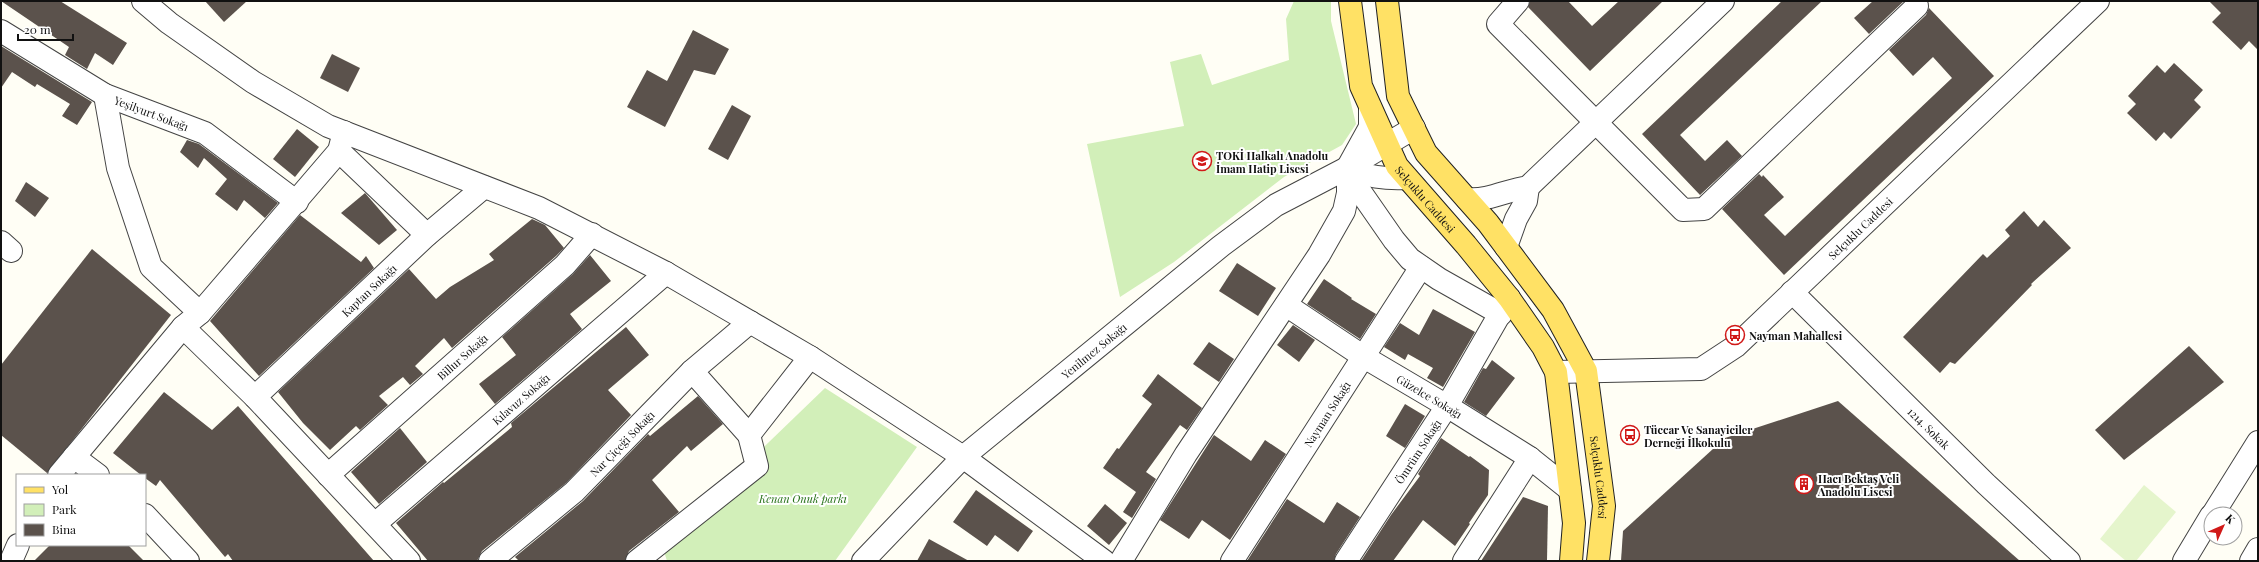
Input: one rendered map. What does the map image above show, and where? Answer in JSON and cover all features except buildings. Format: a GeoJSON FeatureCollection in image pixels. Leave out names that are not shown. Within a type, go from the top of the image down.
{"type":"FeatureCollection","features":[{"type":"Feature","properties":{"kind":"main road","name":"Selçuklu Caddesi"},"geometry":{"type":"LineString","coordinates":[[1350,1],[1361,86],[1397,166],[1505,306],[1543,347],[1556,372],[1574,523],[1571,561]]}},
{"type":"Feature","properties":{"kind":"main road","name":"Selçuklu Caddesi"},"geometry":{"type":"LineString","coordinates":[[1387,1],[1398,96],[1426,153],[1467,199],[1553,310],[1586,371],[1604,506],[1598,561]]}},
{"type":"Feature","properties":{"kind":"street"},"geometry":{"type":"LineString","coordinates":[[144,1],[169,23],[253,82],[328,126],[427,235]]}},
{"type":"Feature","properties":{"kind":"street"},"geometry":{"type":"LineString","coordinates":[[1518,1],[1498,24],[1683,210],[1704,209],[1917,6]]}},
{"type":"Feature","properties":{"kind":"street"},"geometry":{"type":"LineString","coordinates":[[1467,199],[1478,200],[1514,189],[1528,187],[1723,1]]}},
{"type":"Feature","properties":{"kind":"street","name":"Selçuklu Caddesi"},"geometry":{"type":"LineString","coordinates":[[1556,372],[1701,369],[1736,346],[2098,1]]}},
{"type":"Feature","properties":{"kind":"street","name":"Yeşilyurt Sokağı"},"geometry":{"type":"LineString","coordinates":[[1,31],[105,95],[205,133],[297,202]]}},
{"type":"Feature","properties":{"kind":"street"},"geometry":{"type":"LineString","coordinates":[[105,95],[118,168],[151,267],[200,314]]}},
{"type":"Feature","properties":{"kind":"street"},"geometry":{"type":"LineString","coordinates":[[1121,561],[1186,454],[1286,305],[1344,211],[1348,193],[1347,170],[1370,127],[1370,107]]}},
{"type":"Feature","properties":{"kind":"street","name":"Yenilmez Sokağı"},"geometry":{"type":"LineString","coordinates":[[864,561],[963,457],[1239,232],[1276,205],[1347,170],[1414,128]]}},
{"type":"Feature","properties":{"kind":"street"},"geometry":{"type":"LineString","coordinates":[[342,142],[484,187],[539,208],[666,273],[810,357],[963,457],[1104,561]]}},
{"type":"Feature","properties":{"kind":"street"},"geometry":{"type":"LineString","coordinates":[[60,474],[183,327],[200,314],[297,202],[342,142]]}},
{"type":"Feature","properties":{"kind":"street"},"geometry":{"type":"LineString","coordinates":[[1347,170],[1363,176],[1407,178]]}},
{"type":"Feature","properties":{"kind":"street"},"geometry":{"type":"LineString","coordinates":[[1347,170],[1394,240],[1410,259],[1421,267],[1505,306]]}},
{"type":"Feature","properties":{"kind":"street","name":"Kaptan Sokağı"},"geometry":{"type":"LineString","coordinates":[[255,396],[427,235],[484,187]]}},
{"type":"Feature","properties":{"kind":"street"},"geometry":{"type":"LineString","coordinates":[[1506,248],[1516,219],[1526,201],[1528,187]]}},
{"type":"Feature","properties":{"kind":"street","name":"Billur Sokağı"},"geometry":{"type":"LineString","coordinates":[[328,475],[565,265],[592,234]]}},
{"type":"Feature","properties":{"kind":"street","name":"Nayman Sokağı"},"geometry":{"type":"LineString","coordinates":[[1232,561],[1421,267]]}},
{"type":"Feature","properties":{"kind":"street","name":"Kılavuz Sokağı"},"geometry":{"type":"LineString","coordinates":[[375,524],[666,273]]}},
{"type":"Feature","properties":{"kind":"street","name":"1214. Sokak"},"geometry":{"type":"LineString","coordinates":[[1792,292],[1986,484],[2069,561]]}},
{"type":"Feature","properties":{"kind":"street","name":"Güzelce Sokağı"},"geometry":{"type":"LineString","coordinates":[[1286,305],[1364,357],[1447,406],[1530,458],[1570,490]]}},
{"type":"Feature","properties":{"kind":"street","name":"Ömrüm Sokağı"},"geometry":{"type":"LineString","coordinates":[[1346,561],[1447,406],[1505,306]]}},
{"type":"Feature","properties":{"kind":"street","name":"Nar Çiçeği Sokağı"},"geometry":{"type":"LineString","coordinates":[[490,561],[574,492],[692,371],[750,322]]}},
{"type":"Feature","properties":{"kind":"street"},"geometry":{"type":"LineString","coordinates":[[183,327],[255,396],[409,561]]}},
{"type":"Feature","properties":{"kind":"street"},"geometry":{"type":"LineString","coordinates":[[749,435],[810,357]]}},
{"type":"Feature","properties":{"kind":"street"},"geometry":{"type":"LineString","coordinates":[[638,561],[757,466],[749,435],[692,371]]}},
{"type":"Feature","properties":{"kind":"street"},"geometry":{"type":"LineString","coordinates":[[2218,506],[2258,442]]}},
{"type":"Feature","properties":{"kind":"street"},"geometry":{"type":"LineString","coordinates":[[74,457],[97,474]]}},
{"type":"Feature","properties":{"kind":"street"},"geometry":{"type":"LineString","coordinates":[[1464,561],[1530,458]]}},
{"type":"Feature","properties":{"kind":"street"},"geometry":{"type":"LineString","coordinates":[[146,516],[188,561]]}},
{"type":"Feature","properties":{"kind":"street"},"geometry":{"type":"LineString","coordinates":[[2184,561],[2203,530]]}},
{"type":"Feature","properties":{"kind":"street"},"geometry":{"type":"LineString","coordinates":[[11,561],[18,546]]}},
{"type":"Feature","properties":{"kind":"street"},"geometry":{"type":"LineString","coordinates":[[2251,561],[2258,549]]}},
{"type":"Feature","properties":{"kind":"green space","name":"TOKİ Halkalı Anadolu İmam Hatip Lisesi"},"geometry":{"type":"Polygon","coordinates":[[[1294,1],[1331,1],[1331,21],[1356,124],[1342,145],[1284,177],[1174,262],[1120,297],[1087,144],[1184,126],[1170,62],[1201,54],[1212,85],[1289,60],[1286,19],[1294,1]]]}},
{"type":"Feature","properties":{"kind":"green space","name":"Kenan Onuk parkı"},"geometry":{"type":"Polygon","coordinates":[[[825,388],[917,447],[835,561],[667,561],[662,545],[825,388]]]}},
{"type":"Feature","properties":{"kind":"green space"},"geometry":{"type":"Polygon","coordinates":[[[2144,485],[2176,512],[2136,561],[2126,561],[2100,539],[2144,485]]]}},
{"type":"Feature","properties":{"kind":"place","name":"TOKİ Halkalı Anadolu İmam Hatip Lisesi"},"geometry":{"type":"Point","coordinates":[1202,161]}},
{"type":"Feature","properties":{"kind":"place","name":"Nayman Mahallesi"},"geometry":{"type":"Point","coordinates":[1735,335]}},
{"type":"Feature","properties":{"kind":"place","name":"Tüccar Ve Sanayiciler Derneği İlkokulu"},"geometry":{"type":"Point","coordinates":[1630,435]}},
{"type":"Feature","properties":{"kind":"place","name":"Hacı Bektaş Veli Anadolu Lisesi"},"geometry":{"type":"Point","coordinates":[1804,484]}}]}
